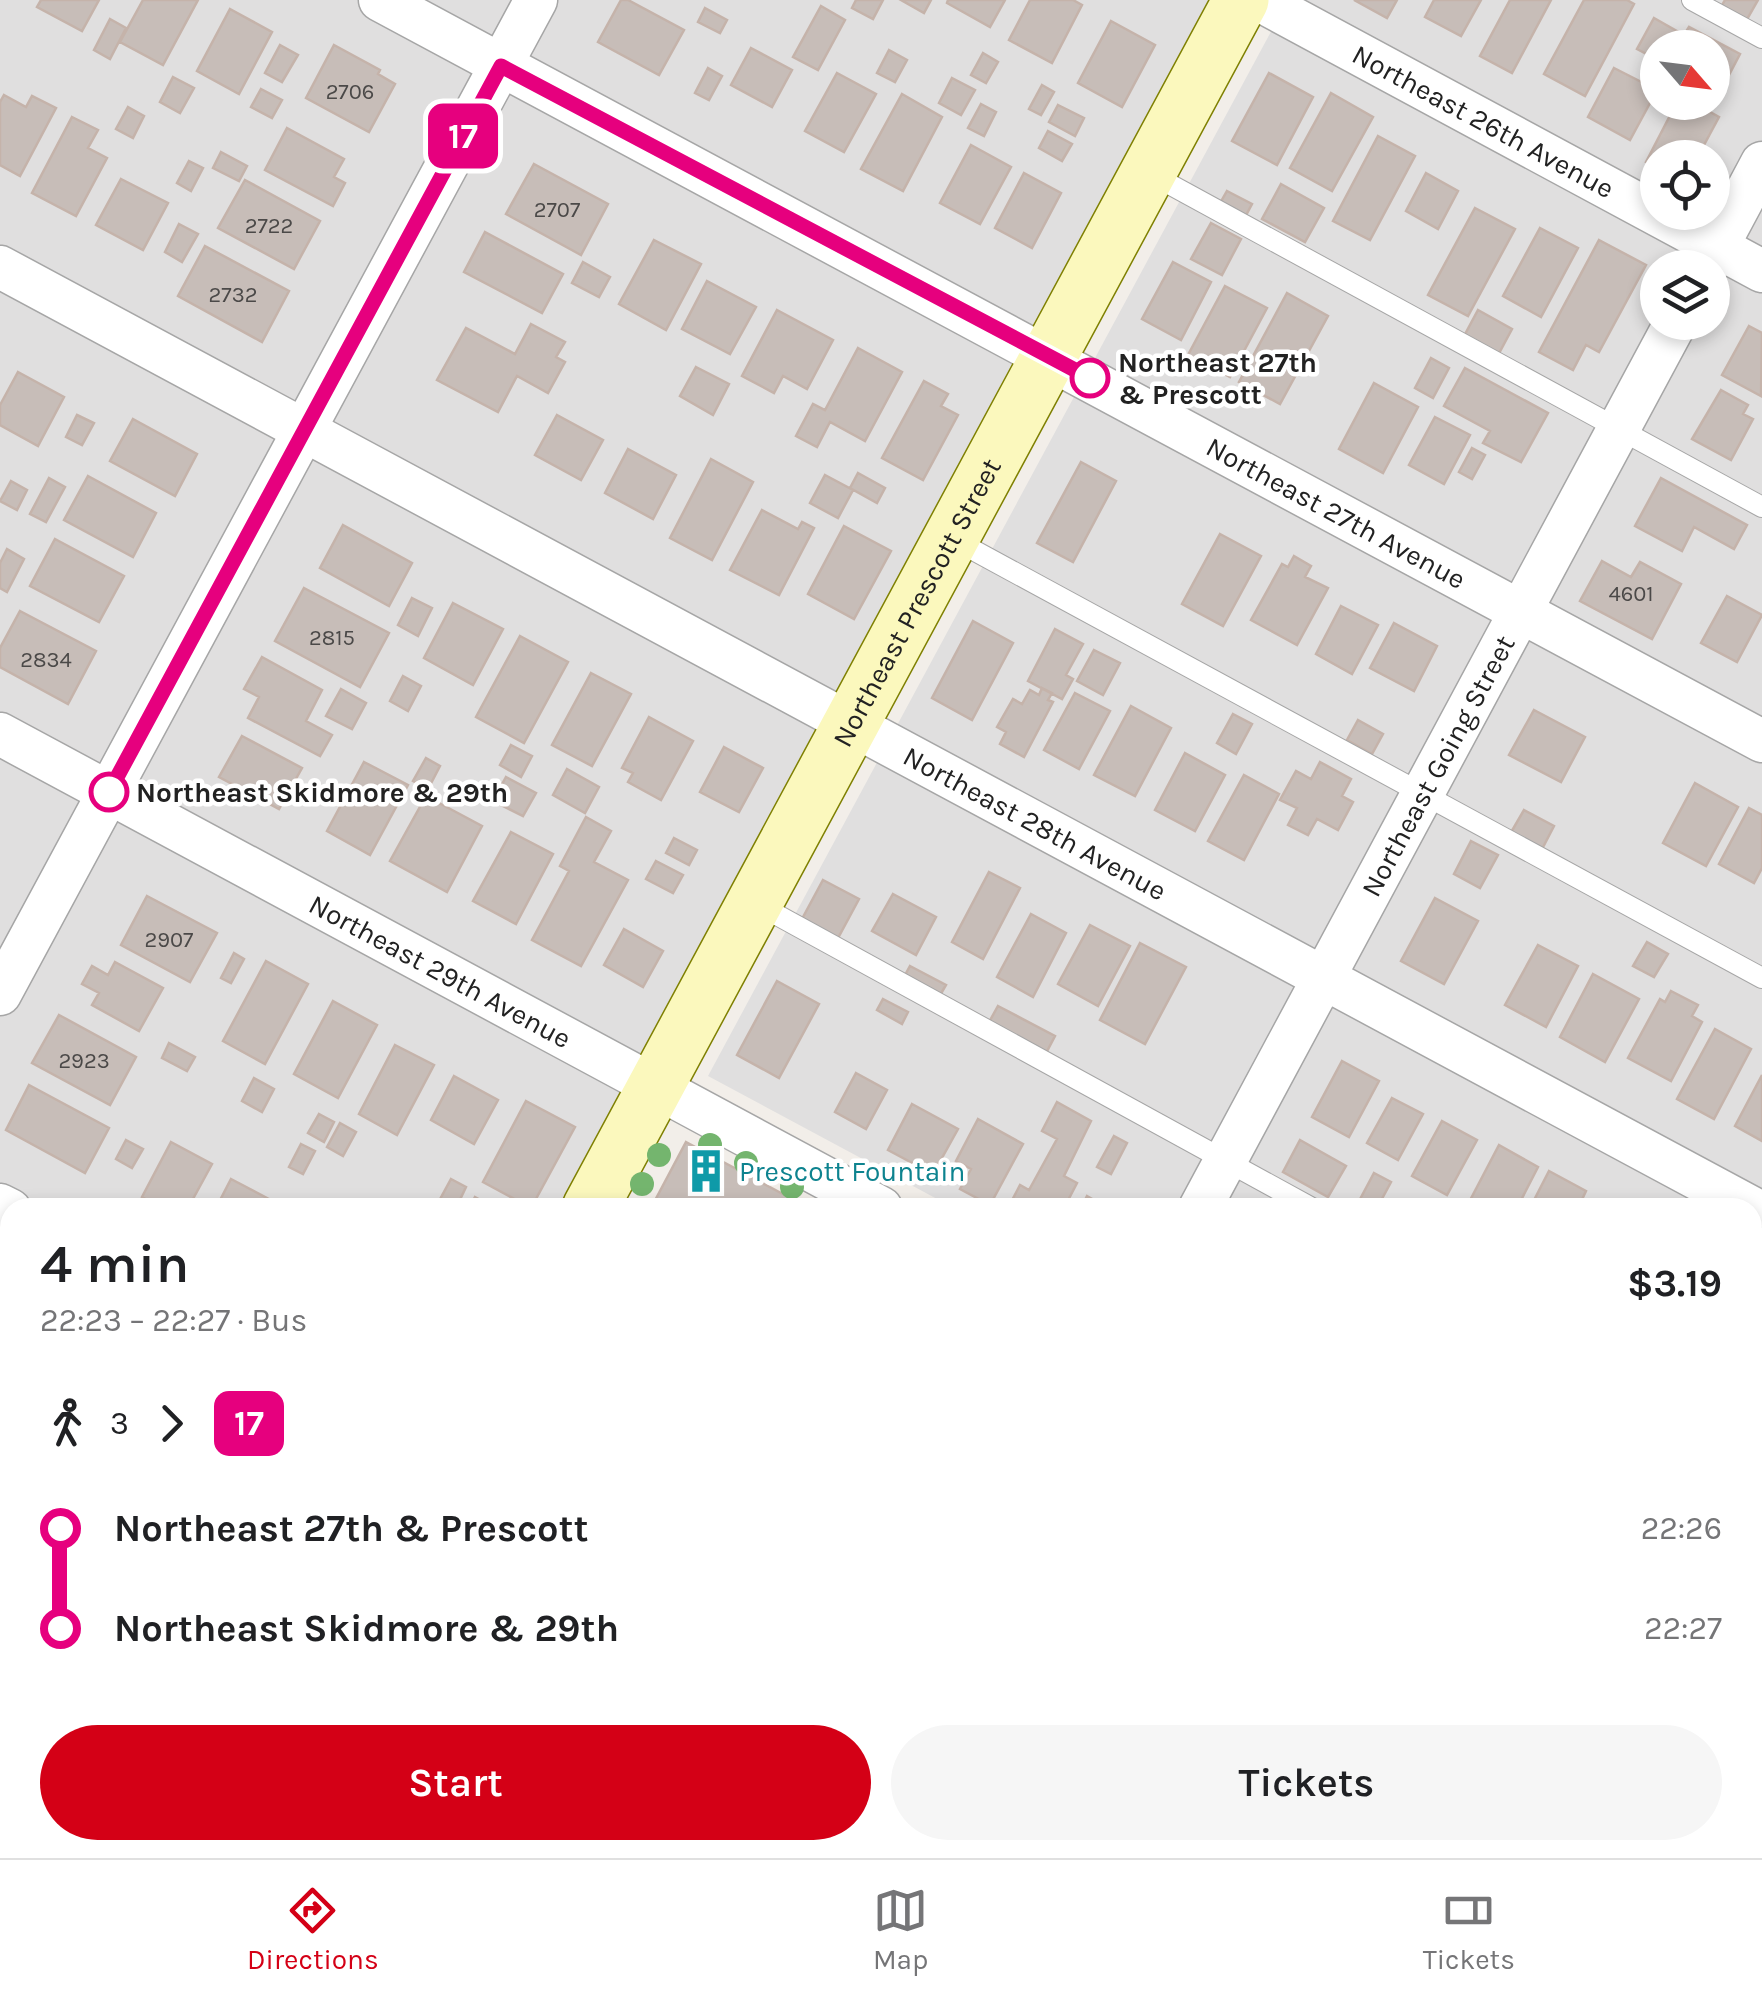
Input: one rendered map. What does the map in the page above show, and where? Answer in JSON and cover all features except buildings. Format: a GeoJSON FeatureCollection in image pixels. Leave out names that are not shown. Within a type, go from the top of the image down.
{"type":"FeatureCollection","features":[{"type":"Feature","properties":{"kind":"street","name":"Northeast 27th Avenue"},"geometry":{"type":"LineString","coordinates":[[380,0],[1762,740]]}},
{"type":"Feature","properties":{"kind":"street"},"geometry":{"type":"LineString","coordinates":[[0,994],[536,0]]}},
{"type":"Feature","properties":{"kind":"street","name":"Northeast Prescott Street"},"geometry":{"type":"LineString","coordinates":[[595,1198],[1241,0]]}},
{"type":"Feature","properties":{"kind":"street","name":"Northeast 26th Avenue"},"geometry":{"type":"LineString","coordinates":[[1260,0],[1699,250]]}},
{"type":"Feature","properties":{"kind":"street"},"geometry":{"type":"LineString","coordinates":[[1715,250],[1762,163]]}},
{"type":"Feature","properties":{"kind":"street","name":"Northeast 26th Avenue"},"geometry":{"type":"LineString","coordinates":[[1730,262],[1762,271]]}},
{"type":"Feature","properties":{"kind":"street","name":"Northeast 28th Avenue"},"geometry":{"type":"LineString","coordinates":[[0,267],[1733,1198]]}},
{"type":"Feature","properties":{"kind":"street","name":"Northeast Going Street"},"geometry":{"type":"LineString","coordinates":[[1205,1198],[1666,340]]}},
{"type":"Feature","properties":{"kind":"street","name":"Northeast 29th Avenue"},"geometry":{"type":"LineString","coordinates":[[0,734],[863,1198]]}},
{"type":"Feature","properties":{"kind":"lane"},"geometry":{"type":"LineString","coordinates":[[1692,0],[1762,38]]}},
{"type":"Feature","properties":{"kind":"lane"},"geometry":{"type":"LineString","coordinates":[[1148,172],[1762,506]]}},
{"type":"Feature","properties":{"kind":"lane"},"geometry":{"type":"LineString","coordinates":[[951,538],[1762,978]]}},
{"type":"Feature","properties":{"kind":"lane"},"geometry":{"type":"LineString","coordinates":[[755,903],[1293,1198]]}},
{"type":"Feature","properties":{"kind":"shaded area"},"geometry":{"type":"Polygon","coordinates":[[[0,0],[1217,0],[569,1198],[0,1198],[0,0]]]}},
{"type":"Feature","properties":{"kind":"shaded area"},"geometry":{"type":"Polygon","coordinates":[[[1288,0],[1762,0],[1762,1198],[935,1198],[708,1076],[1288,0]]]}},
{"type":"Feature","properties":{"kind":"bus line","name":"17"},"geometry":{"type":"LineString","coordinates":[[109,792],[501,66],[1090,378]]}},
{"type":"Feature","properties":{"kind":"place","name":"Northeast 27th & Prescott"},"geometry":{"type":"Point","coordinates":[1090,378]}},
{"type":"Feature","properties":{"kind":"place","name":"Northeast Skidmore & 29th"},"geometry":{"type":"Point","coordinates":[109,792]}},
{"type":"Feature","properties":{"kind":"place","name":"Prescott Fountain"},"geometry":{"type":"Point","coordinates":[706,1171]}}]}
